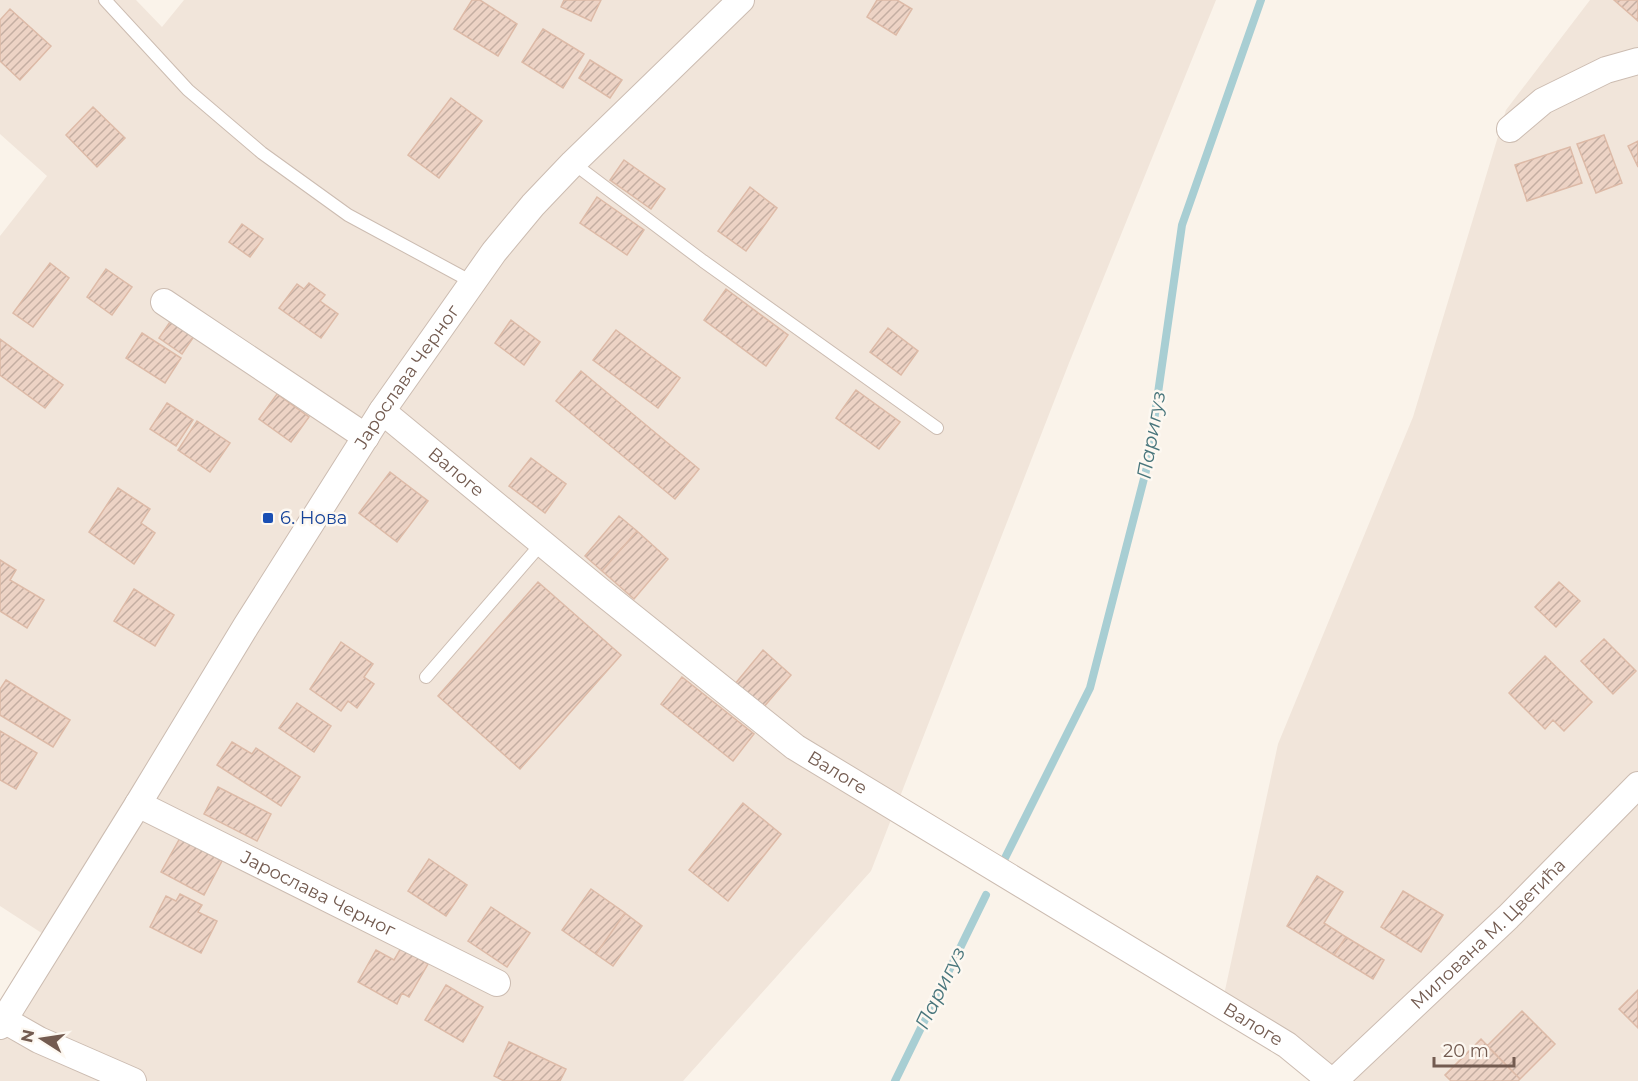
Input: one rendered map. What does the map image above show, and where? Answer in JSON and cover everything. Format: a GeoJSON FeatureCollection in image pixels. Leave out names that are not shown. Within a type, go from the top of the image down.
{"type":"FeatureCollection","features":[{"type":"Feature","properties":{"kind":"street","name":"Јарослава Черног"},"geometry":{"type":"LineString","coordinates":[[133,1081],[2,1023],[246,626],[382,411],[472,282],[532,205],[741,0]]}},
{"type":"Feature","properties":{"kind":"street"},"geometry":{"type":"LineString","coordinates":[[1510,129],[1543,101],[1606,70],[1638,62]]}},
{"type":"Feature","properties":{"kind":"street"},"geometry":{"type":"LineString","coordinates":[[164,302],[366,437]]}},
{"type":"Feature","properties":{"kind":"street","name":"Валоге"},"geometry":{"type":"LineString","coordinates":[[382,411],[795,747],[1287,1045],[1332,1081]]}},
{"type":"Feature","properties":{"kind":"street","name":"Милована М. Цветића"},"geometry":{"type":"LineString","coordinates":[[1332,1081],[1508,916],[1638,785]]}},
{"type":"Feature","properties":{"kind":"street","name":"Јарослава Черног"},"geometry":{"type":"LineString","coordinates":[[138,804],[496,983]]}},
{"type":"Feature","properties":{"kind":"lane"},"geometry":{"type":"LineString","coordinates":[[105,0],[188,90],[262,153],[348,215],[472,282]]}},
{"type":"Feature","properties":{"kind":"lane"},"geometry":{"type":"LineString","coordinates":[[573,163],[703,261],[937,428]]}},
{"type":"Feature","properties":{"kind":"lane"},"geometry":{"type":"LineString","coordinates":[[426,677],[542,543]]}},
{"type":"Feature","properties":{"kind":"shaded area"},"geometry":{"type":"Polygon","coordinates":[[[0,0],[136,0],[162,27],[184,0],[1216,0],[1069,363],[871,871],[683,1081],[0,1081],[0,1034],[54,941],[0,906],[0,236],[47,176],[0,134],[0,0]]]}},
{"type":"Feature","properties":{"kind":"shaded area"},"geometry":{"type":"Polygon","coordinates":[[[1590,0],[1638,0],[1638,1081],[1347,1081],[1289,1030],[1224,995],[1278,744],[1413,417],[1506,110],[1590,0]]]}},
{"type":"Feature","properties":{"kind":"building"},"geometry":{"type":"Polygon","coordinates":[[[472,0],[480,0],[517,24],[498,56],[454,29],[472,0]]]}},
{"type":"Feature","properties":{"kind":"building"},"geometry":{"type":"Polygon","coordinates":[[[564,0],[601,0],[591,21],[561,7],[564,0]]]}},
{"type":"Feature","properties":{"kind":"building"},"geometry":{"type":"Polygon","coordinates":[[[877,0],[897,0],[912,9],[896,35],[867,17],[877,0]]]}},
{"type":"Feature","properties":{"kind":"building"},"geometry":{"type":"Polygon","coordinates":[[[1614,0],[1638,0],[1638,21],[1614,0]]]}},
{"type":"Feature","properties":{"kind":"building"},"geometry":{"type":"Polygon","coordinates":[[[10,9],[51,46],[20,80],[0,61],[0,20],[10,9]]]}},
{"type":"Feature","properties":{"kind":"building"},"geometry":{"type":"Polygon","coordinates":[[[543,29],[584,54],[563,88],[522,62],[543,29]]]}},
{"type":"Feature","properties":{"kind":"building"},"geometry":{"type":"Polygon","coordinates":[[[590,60],[622,80],[610,98],[579,78],[590,60]]]}},
{"type":"Feature","properties":{"kind":"building"},"geometry":{"type":"Polygon","coordinates":[[[451,98],[482,121],[439,178],[408,155],[451,98]]]}},
{"type":"Feature","properties":{"kind":"building"},"geometry":{"type":"Polygon","coordinates":[[[93,107],[125,138],[97,167],[66,135],[93,107]]]}},
{"type":"Feature","properties":{"kind":"building"},"geometry":{"type":"Polygon","coordinates":[[[1604,135],[1622,183],[1596,193],[1577,144],[1604,135]]]}},
{"type":"Feature","properties":{"kind":"building"},"geometry":{"type":"Polygon","coordinates":[[[1638,141],[1638,167],[1628,146],[1638,141]]]}},
{"type":"Feature","properties":{"kind":"building"},"geometry":{"type":"Polygon","coordinates":[[[1570,147],[1582,183],[1527,201],[1515,165],[1570,147]]]}},
{"type":"Feature","properties":{"kind":"building"},"geometry":{"type":"Polygon","coordinates":[[[624,160],[665,189],[651,209],[610,180],[624,160]]]}},
{"type":"Feature","properties":{"kind":"building"},"geometry":{"type":"Polygon","coordinates":[[[750,187],[777,208],[746,251],[718,231],[750,187]]]}},
{"type":"Feature","properties":{"kind":"building"},"geometry":{"type":"Polygon","coordinates":[[[597,197],[644,230],[627,255],[580,223],[597,197]]]}},
{"type":"Feature","properties":{"kind":"building"},"geometry":{"type":"Polygon","coordinates":[[[242,224],[263,239],[250,257],[229,242],[242,224]]]}},
{"type":"Feature","properties":{"kind":"building"},"geometry":{"type":"Polygon","coordinates":[[[50,263],[69,278],[33,327],[13,313],[50,263]]]}},
{"type":"Feature","properties":{"kind":"building"},"geometry":{"type":"Polygon","coordinates":[[[106,269],[132,287],[112,315],[87,297],[106,269]]]}},
{"type":"Feature","properties":{"kind":"building"},"geometry":{"type":"Polygon","coordinates":[[[309,283],[325,295],[320,301],[338,314],[321,338],[279,308],[297,284],[304,289],[309,283]]]}},
{"type":"Feature","properties":{"kind":"building"},"geometry":{"type":"Polygon","coordinates":[[[726,289],[788,335],[766,366],[704,320],[726,289]]]}},
{"type":"Feature","properties":{"kind":"building"},"geometry":{"type":"Polygon","coordinates":[[[176,313],[199,329],[182,354],[159,338],[176,313]]]}},
{"type":"Feature","properties":{"kind":"building"},"geometry":{"type":"Polygon","coordinates":[[[511,320],[540,342],[524,365],[495,343],[511,320]]]}},
{"type":"Feature","properties":{"kind":"building"},"geometry":{"type":"Polygon","coordinates":[[[888,328],[918,351],[901,375],[870,352],[888,328]]]}},
{"type":"Feature","properties":{"kind":"building"},"geometry":{"type":"Polygon","coordinates":[[[616,330],[680,378],[658,408],[593,360],[616,330]]]}},
{"type":"Feature","properties":{"kind":"building"},"geometry":{"type":"Polygon","coordinates":[[[142,333],[181,358],[165,383],[126,358],[142,333]]]}},
{"type":"Feature","properties":{"kind":"building"},"geometry":{"type":"Polygon","coordinates":[[[0,339],[63,385],[45,408],[0,375],[0,339]]]}},
{"type":"Feature","properties":{"kind":"building"},"geometry":{"type":"Polygon","coordinates":[[[581,371],[699,469],[675,499],[556,401],[581,371]]]}},
{"type":"Feature","properties":{"kind":"building"},"geometry":{"type":"Polygon","coordinates":[[[856,390],[900,422],[879,449],[836,418],[856,390]]]}},
{"type":"Feature","properties":{"kind":"building"},"geometry":{"type":"Polygon","coordinates":[[[277,394],[309,417],[291,442],[259,419],[277,394]]]}},
{"type":"Feature","properties":{"kind":"building"},"geometry":{"type":"Polygon","coordinates":[[[167,403],[193,420],[176,446],[150,429],[167,403]]]}},
{"type":"Feature","properties":{"kind":"building"},"geometry":{"type":"Polygon","coordinates":[[[197,421],[230,443],[210,472],[178,450],[197,421]]]}},
{"type":"Feature","properties":{"kind":"building"},"geometry":{"type":"Polygon","coordinates":[[[531,458],[566,484],[545,513],[509,486],[531,458]]]}},
{"type":"Feature","properties":{"kind":"building"},"geometry":{"type":"Polygon","coordinates":[[[390,472],[428,501],[397,542],[359,513],[390,472]]]}},
{"type":"Feature","properties":{"kind":"building"},"geometry":{"type":"Polygon","coordinates":[[[118,488],[150,509],[141,523],[155,533],[134,564],[89,532],[118,488]]]}},
{"type":"Feature","properties":{"kind":"building"},"geometry":{"type":"Polygon","coordinates":[[[619,516],[637,531],[602,571],[585,556],[619,516]]]}},
{"type":"Feature","properties":{"kind":"building"},"geometry":{"type":"Polygon","coordinates":[[[637,531],[668,559],[634,599],[602,571],[637,531]]]}},
{"type":"Feature","properties":{"kind":"building"},"geometry":{"type":"Polygon","coordinates":[[[0,560],[16,570],[10,580],[44,600],[27,628],[0,611],[0,560]]]}},
{"type":"Feature","properties":{"kind":"building"},"geometry":{"type":"Polygon","coordinates":[[[538,582],[621,655],[520,769],[438,696],[538,582]]]}},
{"type":"Feature","properties":{"kind":"building"},"geometry":{"type":"Polygon","coordinates":[[[1559,582],[1580,601],[1556,627],[1535,607],[1559,582]]]}},
{"type":"Feature","properties":{"kind":"building"},"geometry":{"type":"Polygon","coordinates":[[[134,589],[174,615],[155,646],[114,621],[134,589]]]}},
{"type":"Feature","properties":{"kind":"building"},"geometry":{"type":"Polygon","coordinates":[[[1604,639],[1636,671],[1613,694],[1581,661],[1604,639]]]}},
{"type":"Feature","properties":{"kind":"building"},"geometry":{"type":"Polygon","coordinates":[[[341,642],[373,664],[364,677],[374,684],[357,708],[348,701],[341,711],[310,689],[341,642]]]}},
{"type":"Feature","properties":{"kind":"building"},"geometry":{"type":"Polygon","coordinates":[[[763,650],[791,675],[763,708],[735,684],[763,650]]]}},
{"type":"Feature","properties":{"kind":"building"},"geometry":{"type":"Polygon","coordinates":[[[1545,656],[1592,702],[1564,731],[1553,720],[1545,729],[1509,693],[1545,656]]]}},
{"type":"Feature","properties":{"kind":"building"},"geometry":{"type":"Polygon","coordinates":[[[682,677],[754,734],[733,761],[661,704],[682,677]]]}},
{"type":"Feature","properties":{"kind":"building"},"geometry":{"type":"Polygon","coordinates":[[[6,680],[70,720],[53,747],[0,715],[0,689],[6,680]]]}},
{"type":"Feature","properties":{"kind":"building"},"geometry":{"type":"Polygon","coordinates":[[[297,703],[331,726],[314,752],[279,728],[297,703]]]}},
{"type":"Feature","properties":{"kind":"building"},"geometry":{"type":"Polygon","coordinates":[[[0,731],[37,753],[16,789],[0,780],[0,731]]]}},
{"type":"Feature","properties":{"kind":"building"},"geometry":{"type":"Polygon","coordinates":[[[232,742],[252,754],[256,748],[300,777],[281,806],[217,765],[232,742]]]}},
{"type":"Feature","properties":{"kind":"building"},"geometry":{"type":"Polygon","coordinates":[[[218,787],[271,814],[257,841],[204,814],[218,787]]]}},
{"type":"Feature","properties":{"kind":"building"},"geometry":{"type":"Polygon","coordinates":[[[743,803],[781,834],[728,901],[689,870],[743,803]]]}},
{"type":"Feature","properties":{"kind":"building"},"geometry":{"type":"Polygon","coordinates":[[[180,838],[222,861],[204,895],[161,872],[180,838]]]}},
{"type":"Feature","properties":{"kind":"building"},"geometry":{"type":"Polygon","coordinates":[[[429,859],[467,885],[446,916],[408,891],[429,859]]]}},
{"type":"Feature","properties":{"kind":"building"},"geometry":{"type":"Polygon","coordinates":[[[1317,876],[1343,892],[1324,923],[1346,937],[1334,955],[1287,926],[1317,876]]]}},
{"type":"Feature","properties":{"kind":"building"},"geometry":{"type":"Polygon","coordinates":[[[591,889],[625,913],[596,954],[562,930],[591,889]]]}},
{"type":"Feature","properties":{"kind":"building"},"geometry":{"type":"Polygon","coordinates":[[[1403,891],[1443,915],[1421,952],[1381,927],[1403,891]]]}},
{"type":"Feature","properties":{"kind":"building"},"geometry":{"type":"Polygon","coordinates":[[[180,894],[202,905],[198,912],[217,921],[201,953],[150,927],[166,896],[176,901],[180,894]]]}},
{"type":"Feature","properties":{"kind":"building"},"geometry":{"type":"Polygon","coordinates":[[[491,907],[530,933],[507,967],[468,941],[491,907]]]}},
{"type":"Feature","properties":{"kind":"building"},"geometry":{"type":"Polygon","coordinates":[[[625,913],[642,926],[613,966],[596,954],[625,913]]]}},
{"type":"Feature","properties":{"kind":"building"},"geometry":{"type":"Polygon","coordinates":[[[1346,937],[1384,960],[1373,979],[1334,955],[1346,937]]]}},
{"type":"Feature","properties":{"kind":"building"},"geometry":{"type":"Polygon","coordinates":[[[401,948],[428,964],[409,997],[402,993],[397,1004],[358,982],[376,950],[394,960],[401,948]]]}},
{"type":"Feature","properties":{"kind":"building"},"geometry":{"type":"Polygon","coordinates":[[[446,985],[483,1007],[463,1042],[425,1020],[446,985]]]}},
{"type":"Feature","properties":{"kind":"building"},"geometry":{"type":"Polygon","coordinates":[[[1638,990],[1638,1028],[1619,1009],[1638,990]]]}},
{"type":"Feature","properties":{"kind":"building"},"geometry":{"type":"Polygon","coordinates":[[[1522,1011],[1555,1044],[1520,1079],[1487,1046],[1522,1011]]]}},
{"type":"Feature","properties":{"kind":"building"},"geometry":{"type":"Polygon","coordinates":[[[1481,1039],[1520,1079],[1518,1081],[1451,1081],[1445,1075],[1481,1039]]]}},
{"type":"Feature","properties":{"kind":"building"},"geometry":{"type":"Polygon","coordinates":[[[509,1042],[566,1069],[560,1081],[504,1081],[494,1076],[509,1042]]]}},
{"type":"Feature","properties":{"kind":"waterway","name":"Паригуз"},"geometry":{"type":"LineString","coordinates":[[1005,858],[1090,688],[1148,463],[1182,225],[1261,0]]}},
{"type":"Feature","properties":{"kind":"waterway","name":"Паригуз"},"geometry":{"type":"LineString","coordinates":[[895,1081],[986,895]]}},
{"type":"Feature","properties":{"kind":"place","name":"6. Нова"},"geometry":{"type":"Point","coordinates":[268,518]}}]}
